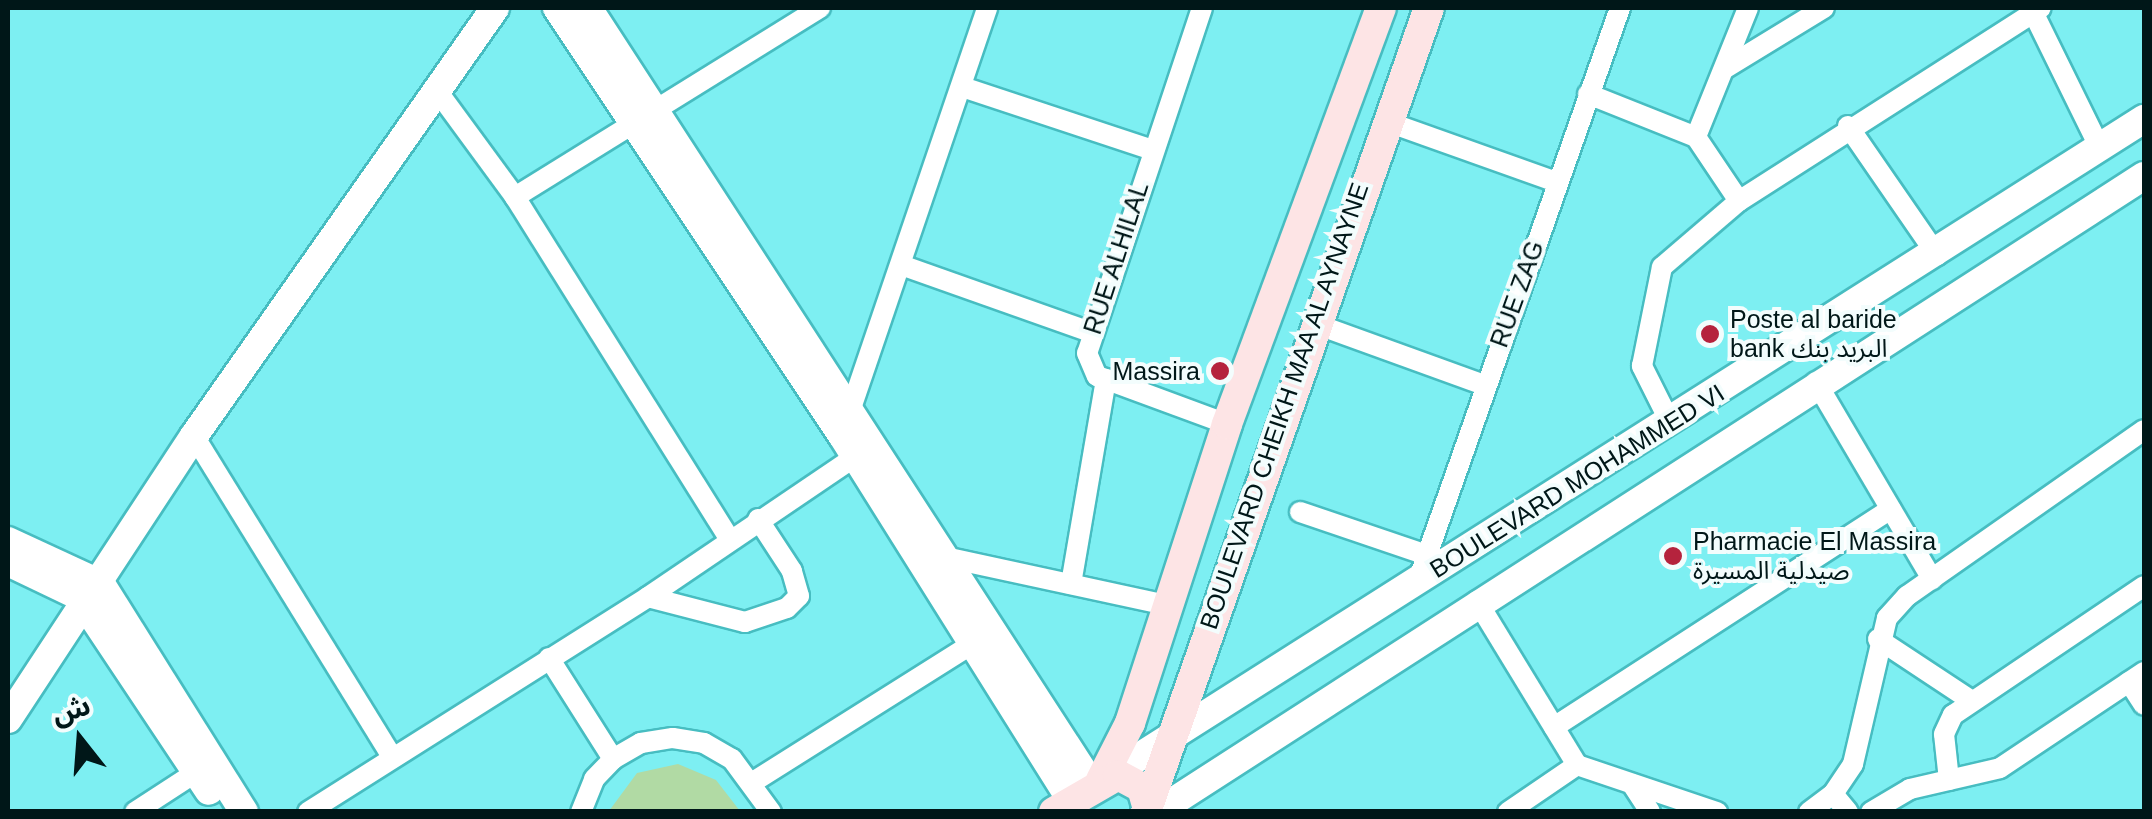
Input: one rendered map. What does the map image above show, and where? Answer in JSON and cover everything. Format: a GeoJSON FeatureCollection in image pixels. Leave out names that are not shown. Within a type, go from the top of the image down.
{"type":"FeatureCollection","features":[{"type":"Feature","properties":{"kind":"main road","name":"BOULEVARD CHEIKH MAA AL AYNAYNE"},"geometry":{"type":"LineString","coordinates":[[1080,795],[1130,723],[1227,424],[1381,8]]}},
{"type":"Feature","properties":{"kind":"main road","name":"BOULEVARD CHEIKH MAA AL AYNAYNE"},"geometry":{"type":"LineString","coordinates":[[1150,810],[1166,745],[1384,121],[1428,8]]}},
{"type":"Feature","properties":{"kind":"main road"},"geometry":{"type":"LineString","coordinates":[[1080,795],[1135,781],[1150,810]]}},
{"type":"Feature","properties":{"kind":"street"},"geometry":{"type":"LineString","coordinates":[[8,719],[94,595],[194,436],[494,8]]}},
{"type":"Feature","properties":{"kind":"street"},"geometry":{"type":"LineString","coordinates":[[558,8],[647,115],[852,406]]}},
{"type":"Feature","properties":{"kind":"street"},"geometry":{"type":"LineString","coordinates":[[588,8],[647,115],[983,636],[1080,795]]}},
{"type":"Feature","properties":{"kind":"street"},"geometry":{"type":"LineString","coordinates":[[515,198],[820,8]]}},
{"type":"Feature","properties":{"kind":"street"},"geometry":{"type":"LineString","coordinates":[[983,636],[948,558],[857,445],[852,406],[987,8]]}},
{"type":"Feature","properties":{"kind":"street","name":"RUE ALHILAL"},"geometry":{"type":"LineString","coordinates":[[1106,379],[1088,366],[1090,332],[1150,149],[1202,8]]}},
{"type":"Feature","properties":{"kind":"street","name":"RUE ZAG"},"geometry":{"type":"LineString","coordinates":[[1417,582],[1620,8]]}},
{"type":"Feature","properties":{"kind":"street"},"geometry":{"type":"LineString","coordinates":[[1696,137],[1748,8]]}},
{"type":"Feature","properties":{"kind":"street"},"geometry":{"type":"LineString","coordinates":[[1724,69],[1824,8]]}},
{"type":"Feature","properties":{"kind":"street"},"geometry":{"type":"LineString","coordinates":[[1670,422],[1642,366],[1662,266],[1739,201],[1848,126],[2035,9],[2100,148]]}},
{"type":"Feature","properties":{"kind":"street"},"geometry":{"type":"LineString","coordinates":[[962,87],[1150,149]]}},
{"type":"Feature","properties":{"kind":"street"},"geometry":{"type":"LineString","coordinates":[[435,88],[515,198],[729,538]]}},
{"type":"Feature","properties":{"kind":"street"},"geometry":{"type":"LineString","coordinates":[[1588,94],[1696,137],[1739,201]]}},
{"type":"Feature","properties":{"kind":"street","name":"BOULEVARD MOHAMMED VI"},"geometry":{"type":"LineString","coordinates":[[1080,795],[1166,745],[2144,120]]}},
{"type":"Feature","properties":{"kind":"street"},"geometry":{"type":"LineString","coordinates":[[1384,121],[1556,182]]}},
{"type":"Feature","properties":{"kind":"street"},"geometry":{"type":"LineString","coordinates":[[1848,126],[1936,255]]}},
{"type":"Feature","properties":{"kind":"street"},"geometry":{"type":"LineString","coordinates":[[2071,167],[2095,207]]}},
{"type":"Feature","properties":{"kind":"street","name":"BOULEVARD MOHAMMED VI"},"geometry":{"type":"LineString","coordinates":[[1150,810],[2144,176]]}},
{"type":"Feature","properties":{"kind":"street"},"geometry":{"type":"LineString","coordinates":[[900,265],[1090,332]]}},
{"type":"Feature","properties":{"kind":"street"},"geometry":{"type":"LineString","coordinates":[[1313,323],[1484,385]]}},
{"type":"Feature","properties":{"kind":"street"},"geometry":{"type":"LineString","coordinates":[[1071,584],[1106,379],[1227,424]]}},
{"type":"Feature","properties":{"kind":"street"},"geometry":{"type":"LineString","coordinates":[[1816,382],[1932,579]]}},
{"type":"Feature","properties":{"kind":"street"},"geometry":{"type":"LineString","coordinates":[[1809,812],[1834,794],[1853,764],[1878,639],[1897,607],[2142,435]]}},
{"type":"Feature","properties":{"kind":"street"},"geometry":{"type":"LineString","coordinates":[[194,436],[392,756]]}},
{"type":"Feature","properties":{"kind":"street"},"geometry":{"type":"LineString","coordinates":[[308,812],[648,597],[857,445]]}},
{"type":"Feature","properties":{"kind":"street"},"geometry":{"type":"LineString","coordinates":[[1566,489],[1591,528]]}},
{"type":"Feature","properties":{"kind":"street"},"geometry":{"type":"LineString","coordinates":[[1554,728],[1891,509]]}},
{"type":"Feature","properties":{"kind":"street"},"geometry":{"type":"LineString","coordinates":[[1300,512],[1427,555]]}},
{"type":"Feature","properties":{"kind":"street"},"geometry":{"type":"LineString","coordinates":[[648,597],[745,622],[788,608],[798,596],[792,571],[758,520]]}},
{"type":"Feature","properties":{"kind":"street"},"geometry":{"type":"LineString","coordinates":[[8,540],[94,595],[205,766],[244,812]]}},
{"type":"Feature","properties":{"kind":"street"},"geometry":{"type":"LineString","coordinates":[[948,558],[1166,605]]}},
{"type":"Feature","properties":{"kind":"street"},"geometry":{"type":"LineString","coordinates":[[8,562],[94,595]]}},
{"type":"Feature","properties":{"kind":"street"},"geometry":{"type":"LineString","coordinates":[[1949,780],[1944,734],[1952,715],[2144,586]]}},
{"type":"Feature","properties":{"kind":"street"},"geometry":{"type":"LineString","coordinates":[[1477,601],[1576,765],[1717,812]]}},
{"type":"Feature","properties":{"kind":"street"},"geometry":{"type":"LineString","coordinates":[[1377,611],[1400,650]]}},
{"type":"Feature","properties":{"kind":"street"},"geometry":{"type":"LineString","coordinates":[[753,782],[983,636]]}},
{"type":"Feature","properties":{"kind":"street"},"geometry":{"type":"LineString","coordinates":[[1878,639],[1970,700]]}},
{"type":"Feature","properties":{"kind":"street"},"geometry":{"type":"LineString","coordinates":[[549,658],[613,758]]}},
{"type":"Feature","properties":{"kind":"street"},"geometry":{"type":"LineString","coordinates":[[1871,812],[1910,789],[2000,768],[2137,677],[2144,705]]}},
{"type":"Feature","properties":{"kind":"street"},"geometry":{"type":"LineString","coordinates":[[580,812],[594,779],[613,758],[641,743],[704,743],[732,759],[753,782],[771,812]]}},
{"type":"Feature","properties":{"kind":"street"},"geometry":{"type":"LineString","coordinates":[[1508,812],[1576,765]]}},
{"type":"Feature","properties":{"kind":"street"},"geometry":{"type":"LineString","coordinates":[[136,812],[205,766]]}},
{"type":"Feature","properties":{"kind":"street"},"geometry":{"type":"LineString","coordinates":[[205,766],[222,812]]}},
{"type":"Feature","properties":{"kind":"street"},"geometry":{"type":"LineString","coordinates":[[1632,784],[1650,812]]}},
{"type":"Feature","properties":{"kind":"street"},"geometry":{"type":"LineString","coordinates":[[1834,794],[1848,812]]}},
{"type":"Feature","properties":{"kind":"green space"},"geometry":{"type":"Polygon","coordinates":[[[678,764],[716,780],[740,811],[609,811],[637,773],[678,764]]]}},
{"type":"Feature","properties":{"kind":"place","name":"Poste al baride bank البريد بنك"},"geometry":{"type":"Point","coordinates":[1710,334]}},
{"type":"Feature","properties":{"kind":"place","name":"Massira"},"geometry":{"type":"Point","coordinates":[1220,371]}},
{"type":"Feature","properties":{"kind":"place","name":"Pharmacie El Massira صيدلية المسيرة"},"geometry":{"type":"Point","coordinates":[1673,556]}}]}
